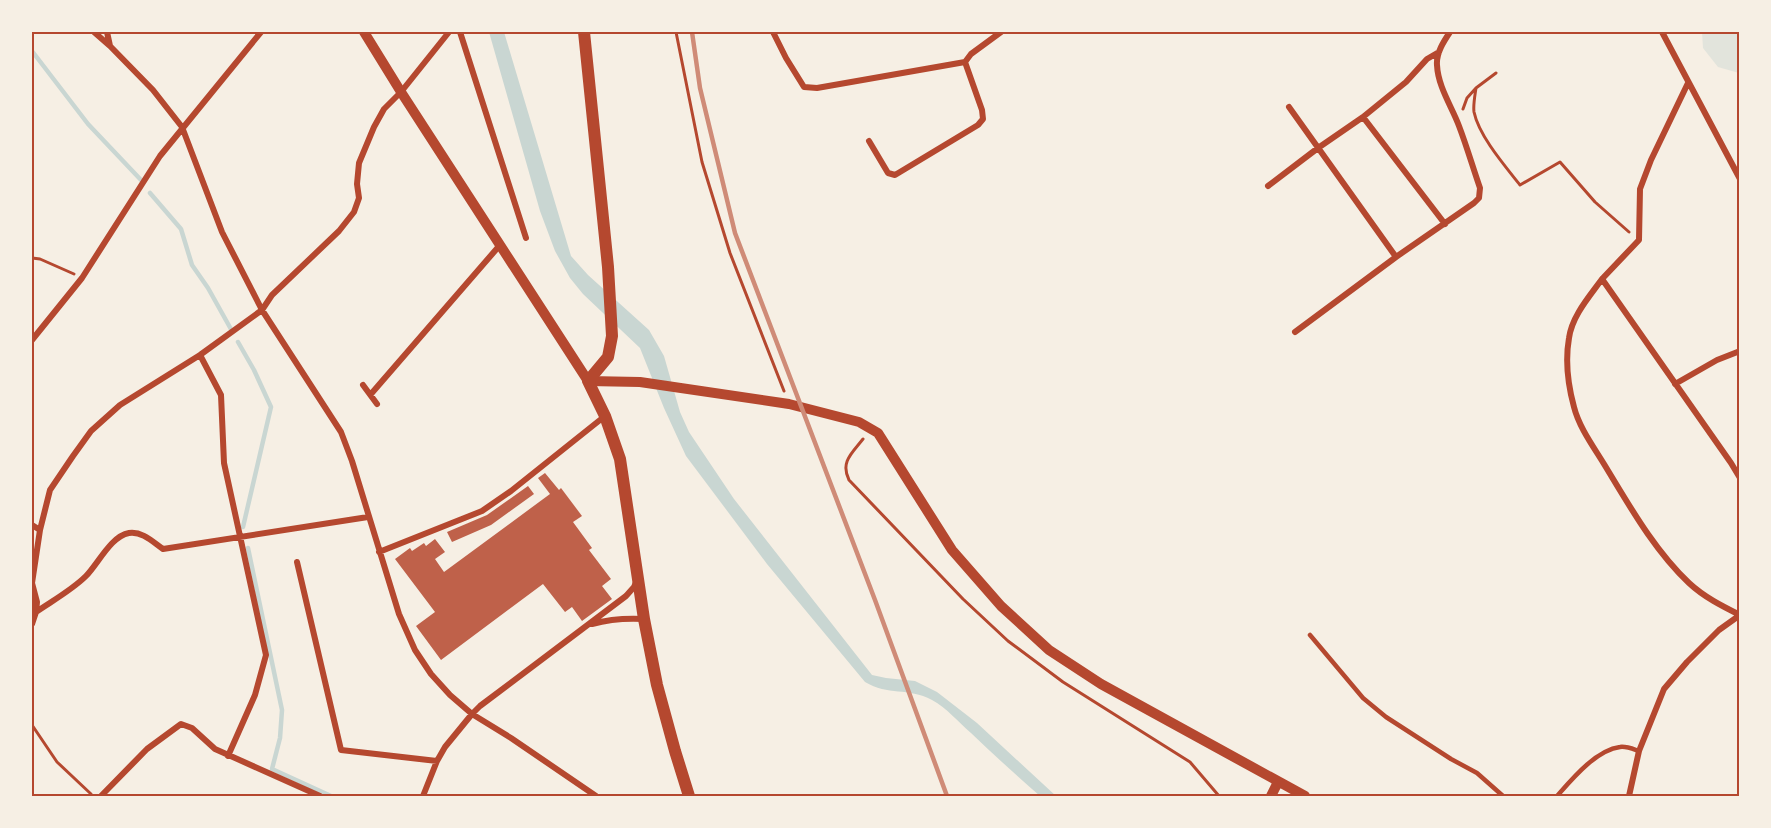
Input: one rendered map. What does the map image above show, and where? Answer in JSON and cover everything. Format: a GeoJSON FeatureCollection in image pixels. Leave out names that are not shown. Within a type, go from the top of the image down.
{"type":"FeatureCollection","features":[{"type":"Feature","properties":{"kind":"main road"},"geometry":{"type":"LineString","coordinates":[[584,32],[608,267],[612,336],[608,357],[588,381],[606,416],[620,459],[644,619],[657,685],[689,796]]}},
{"type":"Feature","properties":{"kind":"street"},"geometry":{"type":"LineString","coordinates":[[94,32],[153,90],[182,128],[222,232],[262,310],[341,432],[399,614],[415,650],[431,674],[472,714],[596,796]]}},
{"type":"Feature","properties":{"kind":"street"},"geometry":{"type":"LineString","coordinates":[[107,32],[110,46]]}},
{"type":"Feature","properties":{"kind":"street"},"geometry":{"type":"LineString","coordinates":[[32,340],[82,278],[160,156],[261,32]]}},
{"type":"Feature","properties":{"kind":"street"},"geometry":{"type":"LineString","coordinates":[[364,32],[588,381],[640,382],[702,390],[789,404],[859,422],[878,434],[952,550],[1001,606],[1049,650],[1101,684],[1305,796]]}},
{"type":"Feature","properties":{"kind":"street"},"geometry":{"type":"LineString","coordinates":[[32,624],[37,602],[32,583],[40,530],[50,490],[91,431],[120,405],[200,355],[262,310],[272,295],[339,231],[354,212],[359,198],[357,184],[359,163],[374,127],[384,109],[401,92],[449,32]]}},
{"type":"Feature","properties":{"kind":"street"},"geometry":{"type":"LineString","coordinates":[[460,32],[526,238]]}},
{"type":"Feature","properties":{"kind":"street"},"geometry":{"type":"LineString","coordinates":[[773,32],[804,87],[817,88],[965,62],[971,54],[1000,32]]}},
{"type":"Feature","properties":{"kind":"street"},"geometry":{"type":"LineString","coordinates":[[1295,332],[1479,198],[1480,188],[1459,126],[1439,79],[1437,63],[1439,52],[1450,32]]}},
{"type":"Feature","properties":{"kind":"street"},"geometry":{"type":"LineString","coordinates":[[1662,32],[1740,179]]}},
{"type":"Feature","properties":{"kind":"street"},"geometry":{"type":"LineString","coordinates":[[1269,186],[1363,117],[1406,82],[1427,59],[1439,52]]}},
{"type":"Feature","properties":{"kind":"street"},"geometry":{"type":"LineString","coordinates":[[869,141],[888,173],[895,175],[978,125],[983,119],[982,110],[965,62]]}},
{"type":"Feature","properties":{"kind":"street"},"geometry":{"type":"LineString","coordinates":[[1629,796],[1639,751],[1665,689],[1687,662],[1719,630],[1740,615],[1708,599],[1690,584],[1670,563],[1639,521],[1574,409],[1567,371],[1569,338],[1578,312],[1602,279],[1638,240],[1640,189],[1651,160],[1688,83]]}},
{"type":"Feature","properties":{"kind":"street"},"geometry":{"type":"LineString","coordinates":[[1289,106],[1396,257]]}},
{"type":"Feature","properties":{"kind":"street"},"geometry":{"type":"LineString","coordinates":[[1363,117],[1445,224]]}},
{"type":"Feature","properties":{"kind":"street"},"geometry":{"type":"LineString","coordinates":[[371,394],[500,245]]}},
{"type":"Feature","properties":{"kind":"street"},"geometry":{"type":"LineString","coordinates":[[1602,279],[1740,478]]}},
{"type":"Feature","properties":{"kind":"street"},"geometry":{"type":"LineString","coordinates":[[1675,384],[1717,360],[1740,351]]}},
{"type":"Feature","properties":{"kind":"street"},"geometry":{"type":"LineString","coordinates":[[200,355],[221,395],[224,463],[266,655],[255,695],[228,756]]}},
{"type":"Feature","properties":{"kind":"street"},"geometry":{"type":"LineString","coordinates":[[363,386],[378,404]]}},
{"type":"Feature","properties":{"kind":"street"},"geometry":{"type":"LineString","coordinates":[[379,552],[482,511],[606,416]]}},
{"type":"Feature","properties":{"kind":"street"},"geometry":{"type":"LineString","coordinates":[[36,612],[86,576],[118,538],[129,533],[143,535],[163,549],[368,517]]}},
{"type":"Feature","properties":{"kind":"street"},"geometry":{"type":"LineString","coordinates":[[32,525],[40,530]]}},
{"type":"Feature","properties":{"kind":"street"},"geometry":{"type":"LineString","coordinates":[[297,562],[341,750],[438,760]]}},
{"type":"Feature","properties":{"kind":"street"},"geometry":{"type":"LineString","coordinates":[[423,796],[438,760],[472,714],[626,596],[638,579]]}},
{"type":"Feature","properties":{"kind":"street"},"geometry":{"type":"LineString","coordinates":[[589,625],[616,619],[644,619]]}},
{"type":"Feature","properties":{"kind":"street"},"geometry":{"type":"LineString","coordinates":[[101,796],[147,749],[181,724],[192,728],[214,749],[320,796]]}},
{"type":"Feature","properties":{"kind":"street"},"geometry":{"type":"LineString","coordinates":[[1271,796],[1278,782]]}},
{"type":"Feature","properties":{"kind":"lane"},"geometry":{"type":"LineString","coordinates":[[1310,635],[1363,698],[1386,717],[1477,773],[1503,796]]}},
{"type":"Feature","properties":{"kind":"lane"},"geometry":{"type":"LineString","coordinates":[[1557,796],[1592,760],[1611,749],[1622,746],[1639,751]]}},
{"type":"Feature","properties":{"kind":"path"},"geometry":{"type":"LineString","coordinates":[[676,32],[702,162],[726,242],[789,404]]}},
{"type":"Feature","properties":{"kind":"path"},"geometry":{"type":"LineString","coordinates":[[1459,126],[1467,98],[1496,73]]}},
{"type":"Feature","properties":{"kind":"path"},"geometry":{"type":"LineString","coordinates":[[1476,88],[1474,111],[1481,128],[1497,156],[1520,185],[1560,162],[1595,202],[1638,240]]}},
{"type":"Feature","properties":{"kind":"path"},"geometry":{"type":"LineString","coordinates":[[32,258],[40,259],[82,278]]}},
{"type":"Feature","properties":{"kind":"path"},"geometry":{"type":"LineString","coordinates":[[32,725],[57,762],[94,796]]}},
{"type":"Feature","properties":{"kind":"shaded area"},"geometry":{"type":"Polygon","coordinates":[[[489,32],[504,32],[571,256],[588,275],[649,330],[664,356],[680,412],[689,432],[734,499],[872,675],[915,681],[937,692],[977,723],[1056,796],[1040,796],[948,711],[932,700],[915,694],[882,689],[865,682],[767,564],[686,456],[640,348],[583,294],[570,278],[555,251],[540,211],[489,32]]]}},
{"type":"Feature","properties":{"kind":"shaded area"},"geometry":{"type":"Polygon","coordinates":[[[1702,32],[1739,32],[1739,73],[1718,67],[1703,48],[1702,32]]]}},
{"type":"Feature","properties":{"kind":"building"},"geometry":{"type":"Polygon","coordinates":[[[545,473],[559,490],[561,488],[582,516],[573,522],[592,548],[589,550],[611,579],[602,586],[612,599],[582,621],[572,607],[565,612],[543,584],[441,660],[416,626],[435,612],[395,559],[410,548],[412,551],[424,543],[426,546],[435,539],[445,552],[435,559],[444,572],[550,494],[538,478],[545,473]]]}},
{"type":"Feature","properties":{"kind":"building"},"geometry":{"type":"Polygon","coordinates":[[[528,486],[534,494],[491,525],[452,542],[447,532],[487,515],[528,486]]]}},
{"type":"Feature","properties":{"kind":"waterway"},"geometry":{"type":"LineString","coordinates":[[32,51],[88,124],[141,180]]}},
{"type":"Feature","properties":{"kind":"waterway"},"geometry":{"type":"LineString","coordinates":[[150,193],[181,229],[192,265],[232,331]]}},
{"type":"Feature","properties":{"kind":"waterway"},"geometry":{"type":"LineString","coordinates":[[238,342],[271,407],[243,527]]}},
{"type":"Feature","properties":{"kind":"waterway"},"geometry":{"type":"LineString","coordinates":[[248,548],[282,710],[280,738],[272,769],[331,796]]}},
{"type":"Feature","properties":{"kind":"railway"},"geometry":{"type":"LineString","coordinates":[[692,32],[700,88],[735,233],[947,796]]}}]}
